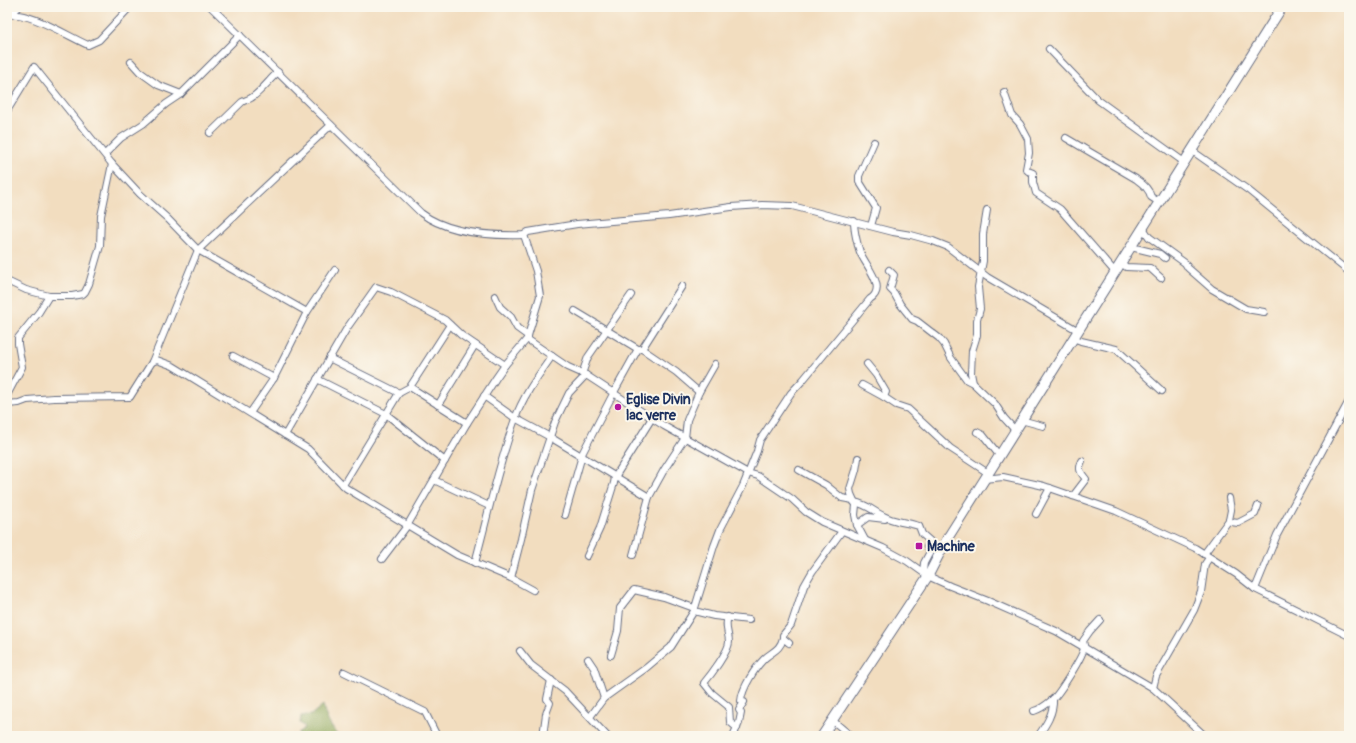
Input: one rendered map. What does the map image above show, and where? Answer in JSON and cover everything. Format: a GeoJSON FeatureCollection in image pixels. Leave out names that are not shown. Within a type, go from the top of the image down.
{"type":"FeatureCollection","features":[{"type":"Feature","properties":{"kind":"highway"},"geometry":{"type":"LineString","coordinates":[[822,736],[1282,7]]}},
{"type":"Feature","properties":{"kind":"street"},"geometry":{"type":"LineString","coordinates":[[10,14],[19,7]]}},
{"type":"Feature","properties":{"kind":"street"},"geometry":{"type":"LineString","coordinates":[[10,14],[36,20],[67,33],[88,45],[99,40],[130,7]]}},
{"type":"Feature","properties":{"kind":"street"},"geometry":{"type":"LineString","coordinates":[[211,7],[428,219],[455,228],[492,236],[524,235],[528,232],[577,224],[669,216],[731,207],[762,204],[792,206],[893,232],[933,240],[948,247],[981,272],[1075,334],[1081,341],[1116,349],[1162,391]]}},
{"type":"Feature","properties":{"kind":"street"},"geometry":{"type":"LineString","coordinates":[[105,154],[121,138],[143,124],[180,94],[240,35]]}},
{"type":"Feature","properties":{"kind":"street"},"geometry":{"type":"LineString","coordinates":[[1050,48],[1098,100],[1184,162]]}},
{"type":"Feature","properties":{"kind":"street"},"geometry":{"type":"LineString","coordinates":[[131,62],[140,72],[158,85],[180,94]]}},
{"type":"Feature","properties":{"kind":"street"},"geometry":{"type":"LineString","coordinates":[[7,111],[34,67],[112,164],[140,194],[167,218],[198,250],[307,312]]}},
{"type":"Feature","properties":{"kind":"street"},"geometry":{"type":"LineString","coordinates":[[210,133],[242,102],[251,98],[261,90],[278,72]]}},
{"type":"Feature","properties":{"kind":"street"},"geometry":{"type":"LineString","coordinates":[[1004,92],[1012,115],[1020,124],[1028,138],[1029,153],[1026,169],[1033,173],[1033,182],[1036,193],[1060,209],[1115,272]]}},
{"type":"Feature","properties":{"kind":"street"},"geometry":{"type":"LineString","coordinates":[[7,404],[19,403],[27,400],[54,398],[130,397],[152,362],[198,250],[331,125]]}},
{"type":"Feature","properties":{"kind":"street"},"geometry":{"type":"LineString","coordinates":[[1066,138],[1136,179],[1146,187],[1151,197],[1159,202]]}},
{"type":"Feature","properties":{"kind":"street"},"geometry":{"type":"LineString","coordinates":[[871,226],[876,208],[859,180],[859,176],[874,142]]}},
{"type":"Feature","properties":{"kind":"street"},"geometry":{"type":"LineString","coordinates":[[1191,150],[1248,190],[1349,272]]}},
{"type":"Feature","properties":{"kind":"street"},"geometry":{"type":"LineString","coordinates":[[7,281],[26,290],[48,296],[72,296],[83,294],[85,292],[89,284],[100,246],[101,216],[112,164]]}},
{"type":"Feature","properties":{"kind":"street"},"geometry":{"type":"LineString","coordinates":[[973,383],[971,373],[972,351],[977,335],[977,320],[980,309],[978,287],[983,260],[983,234],[986,210]]}},
{"type":"Feature","properties":{"kind":"street"},"geometry":{"type":"LineString","coordinates":[[590,717],[604,698],[671,647],[694,610],[720,530],[743,486],[760,440],[792,393],[877,292],[877,283],[860,252],[854,229],[854,221]]}},
{"type":"Feature","properties":{"kind":"street"},"geometry":{"type":"LineString","coordinates":[[1143,228],[1149,237],[1185,263],[1188,268],[1212,289],[1246,309],[1264,312]]}},
{"type":"Feature","properties":{"kind":"street"},"geometry":{"type":"LineString","coordinates":[[382,559],[407,526],[484,396],[505,365],[527,337],[540,296],[536,271],[524,235]]}},
{"type":"Feature","properties":{"kind":"street"},"geometry":{"type":"LineString","coordinates":[[1131,247],[1160,254],[1165,258]]}},
{"type":"Feature","properties":{"kind":"street"},"geometry":{"type":"LineString","coordinates":[[1121,262],[1126,267],[1150,268],[1161,278]]}},
{"type":"Feature","properties":{"kind":"street"},"geometry":{"type":"LineString","coordinates":[[250,413],[274,378],[307,312],[335,270]]}},
{"type":"Feature","properties":{"kind":"street"},"geometry":{"type":"LineString","coordinates":[[889,270],[894,275],[890,289],[900,304],[912,319],[917,321],[939,338],[960,372],[994,404],[1015,430]]}},
{"type":"Feature","properties":{"kind":"street"},"geometry":{"type":"LineString","coordinates":[[564,515],[582,457],[613,394],[640,349],[682,286]]}},
{"type":"Feature","properties":{"kind":"street"},"geometry":{"type":"LineString","coordinates":[[285,434],[347,328],[376,287],[391,292],[445,320],[461,335],[505,365]]}},
{"type":"Feature","properties":{"kind":"street"},"geometry":{"type":"LineString","coordinates":[[511,578],[532,490],[555,422],[569,393],[584,374],[588,357],[631,295]]}},
{"type":"Feature","properties":{"kind":"street"},"geometry":{"type":"LineString","coordinates":[[7,395],[22,368],[18,338],[39,312],[48,296]]}},
{"type":"Feature","properties":{"kind":"street"},"geometry":{"type":"LineString","coordinates":[[495,296],[500,307],[511,317],[518,328],[527,337],[568,367],[584,374],[613,394],[685,438],[748,473],[758,476],[806,512],[842,531],[882,548],[926,573],[1049,628],[1085,648],[1153,688],[1200,735]]}},
{"type":"Feature","properties":{"kind":"street"},"geometry":{"type":"LineString","coordinates":[[575,311],[676,372],[699,392]]}},
{"type":"Feature","properties":{"kind":"street"},"geometry":{"type":"LineString","coordinates":[[343,485],[399,393],[410,388],[450,325]]}},
{"type":"Feature","properties":{"kind":"street"},"geometry":{"type":"LineString","coordinates":[[438,405],[475,345]]}},
{"type":"Feature","properties":{"kind":"street"},"geometry":{"type":"LineString","coordinates":[[233,356],[274,378]]}},
{"type":"Feature","properties":{"kind":"street"},"geometry":{"type":"LineString","coordinates":[[475,563],[489,506],[515,418],[534,381],[552,356]]}},
{"type":"Feature","properties":{"kind":"street"},"geometry":{"type":"LineString","coordinates":[[329,358],[399,393]]}},
{"type":"Feature","properties":{"kind":"street"},"geometry":{"type":"LineString","coordinates":[[152,362],[157,360],[174,366],[285,434],[308,449],[346,488],[407,526],[457,555],[511,578],[533,590]]}},
{"type":"Feature","properties":{"kind":"street"},"geometry":{"type":"LineString","coordinates":[[633,555],[649,497],[664,470],[685,438],[687,420],[699,392],[715,364]]}},
{"type":"Feature","properties":{"kind":"street"},"geometry":{"type":"LineString","coordinates":[[867,364],[876,374],[886,392],[884,397]]}},
{"type":"Feature","properties":{"kind":"street"},"geometry":{"type":"LineString","coordinates":[[317,379],[386,414],[445,461]]}},
{"type":"Feature","properties":{"kind":"street"},"geometry":{"type":"LineString","coordinates":[[862,385],[896,405],[908,409],[950,448],[986,476],[1050,488],[1116,511],[1207,556],[1236,574],[1255,589],[1349,636]]}},
{"type":"Feature","properties":{"kind":"street"},"geometry":{"type":"LineString","coordinates":[[410,388],[467,423]]}},
{"type":"Feature","properties":{"kind":"street"},"geometry":{"type":"LineString","coordinates":[[484,396],[515,418],[550,437],[649,497]]}},
{"type":"Feature","properties":{"kind":"street"},"geometry":{"type":"LineString","coordinates":[[1255,589],[1277,534],[1349,401]]}},
{"type":"Feature","properties":{"kind":"street"},"geometry":{"type":"LineString","coordinates":[[587,556],[600,528],[615,477],[652,418]]}},
{"type":"Feature","properties":{"kind":"street"},"geometry":{"type":"LineString","coordinates":[[1021,420],[1043,426]]}},
{"type":"Feature","properties":{"kind":"street"},"geometry":{"type":"LineString","coordinates":[[977,432],[983,435],[1000,455]]}},
{"type":"Feature","properties":{"kind":"street"},"geometry":{"type":"LineString","coordinates":[[858,458],[850,489],[856,505],[855,515],[857,525],[865,540]]}},
{"type":"Feature","properties":{"kind":"street"},"geometry":{"type":"LineString","coordinates":[[1073,496],[1086,478],[1079,470],[1082,461]]}},
{"type":"Feature","properties":{"kind":"street"},"geometry":{"type":"LineString","coordinates":[[799,470],[826,485],[842,498],[864,504],[888,519]]}},
{"type":"Feature","properties":{"kind":"street"},"geometry":{"type":"LineString","coordinates":[[434,480],[489,506]]}},
{"type":"Feature","properties":{"kind":"street"},"geometry":{"type":"LineString","coordinates":[[1036,514],[1050,488]]}},
{"type":"Feature","properties":{"kind":"street"},"geometry":{"type":"LineString","coordinates":[[1153,688],[1156,676],[1194,610],[1201,592],[1207,556],[1229,520],[1231,510],[1228,498]]}},
{"type":"Feature","properties":{"kind":"street"},"geometry":{"type":"LineString","coordinates":[[1229,520],[1231,522],[1238,523],[1255,514],[1258,506]]}},
{"type":"Feature","properties":{"kind":"street"},"geometry":{"type":"LineString","coordinates":[[857,525],[868,517],[888,519],[919,526],[922,534],[930,541],[926,547],[932,550],[924,563],[926,573]]}},
{"type":"Feature","properties":{"kind":"street"},"geometry":{"type":"LineString","coordinates":[[736,733],[741,713],[739,710],[744,702],[742,700],[743,690],[757,667],[771,654],[778,650],[783,635],[791,625],[808,578],[842,531]]}},
{"type":"Feature","properties":{"kind":"street"},"geometry":{"type":"LineString","coordinates":[[611,655],[618,631],[620,608],[634,590],[678,601],[694,610],[714,616],[749,620]]}},
{"type":"Feature","properties":{"kind":"street"},"geometry":{"type":"LineString","coordinates":[[728,617],[726,622],[729,642],[728,649],[704,683],[712,693],[729,707],[730,722],[736,733]]}},
{"type":"Feature","properties":{"kind":"street"},"geometry":{"type":"LineString","coordinates":[[1034,711],[1041,709],[1053,699],[1072,674],[1085,648],[1083,641],[1085,637],[1100,620]]}},
{"type":"Feature","properties":{"kind":"street"},"geometry":{"type":"LineString","coordinates":[[783,638],[789,643]]}},
{"type":"Feature","properties":{"kind":"street"},"geometry":{"type":"LineString","coordinates":[[520,651],[531,665],[565,691],[607,736]]}},
{"type":"Feature","properties":{"kind":"street"},"geometry":{"type":"LineString","coordinates":[[588,659],[594,668],[604,698]]}},
{"type":"Feature","properties":{"kind":"street"},"geometry":{"type":"LineString","coordinates":[[344,672],[425,712],[437,736]]}},
{"type":"Feature","properties":{"kind":"street"},"geometry":{"type":"LineString","coordinates":[[543,736],[546,714],[550,703],[547,699],[551,680]]}},
{"type":"Feature","properties":{"kind":"street"},"geometry":{"type":"LineString","coordinates":[[1038,736],[1050,717],[1054,707],[1053,699]]}},
{"type":"Feature","properties":{"kind":"street"},"geometry":{"type":"LineString","coordinates":[[832,720],[851,736]]}},
{"type":"Feature","properties":{"kind":"green space"},"geometry":{"type":"Polygon","coordinates":[[[323,705],[329,722],[340,736],[296,736],[305,727],[300,723],[301,716],[311,715],[323,705]]]}},
{"type":"Feature","properties":{"kind":"place","name":"Eglise Divin lac verre"},"geometry":{"type":"Point","coordinates":[618,407]}},
{"type":"Feature","properties":{"kind":"place","name":"Machine"},"geometry":{"type":"Point","coordinates":[919,546]}}]}
